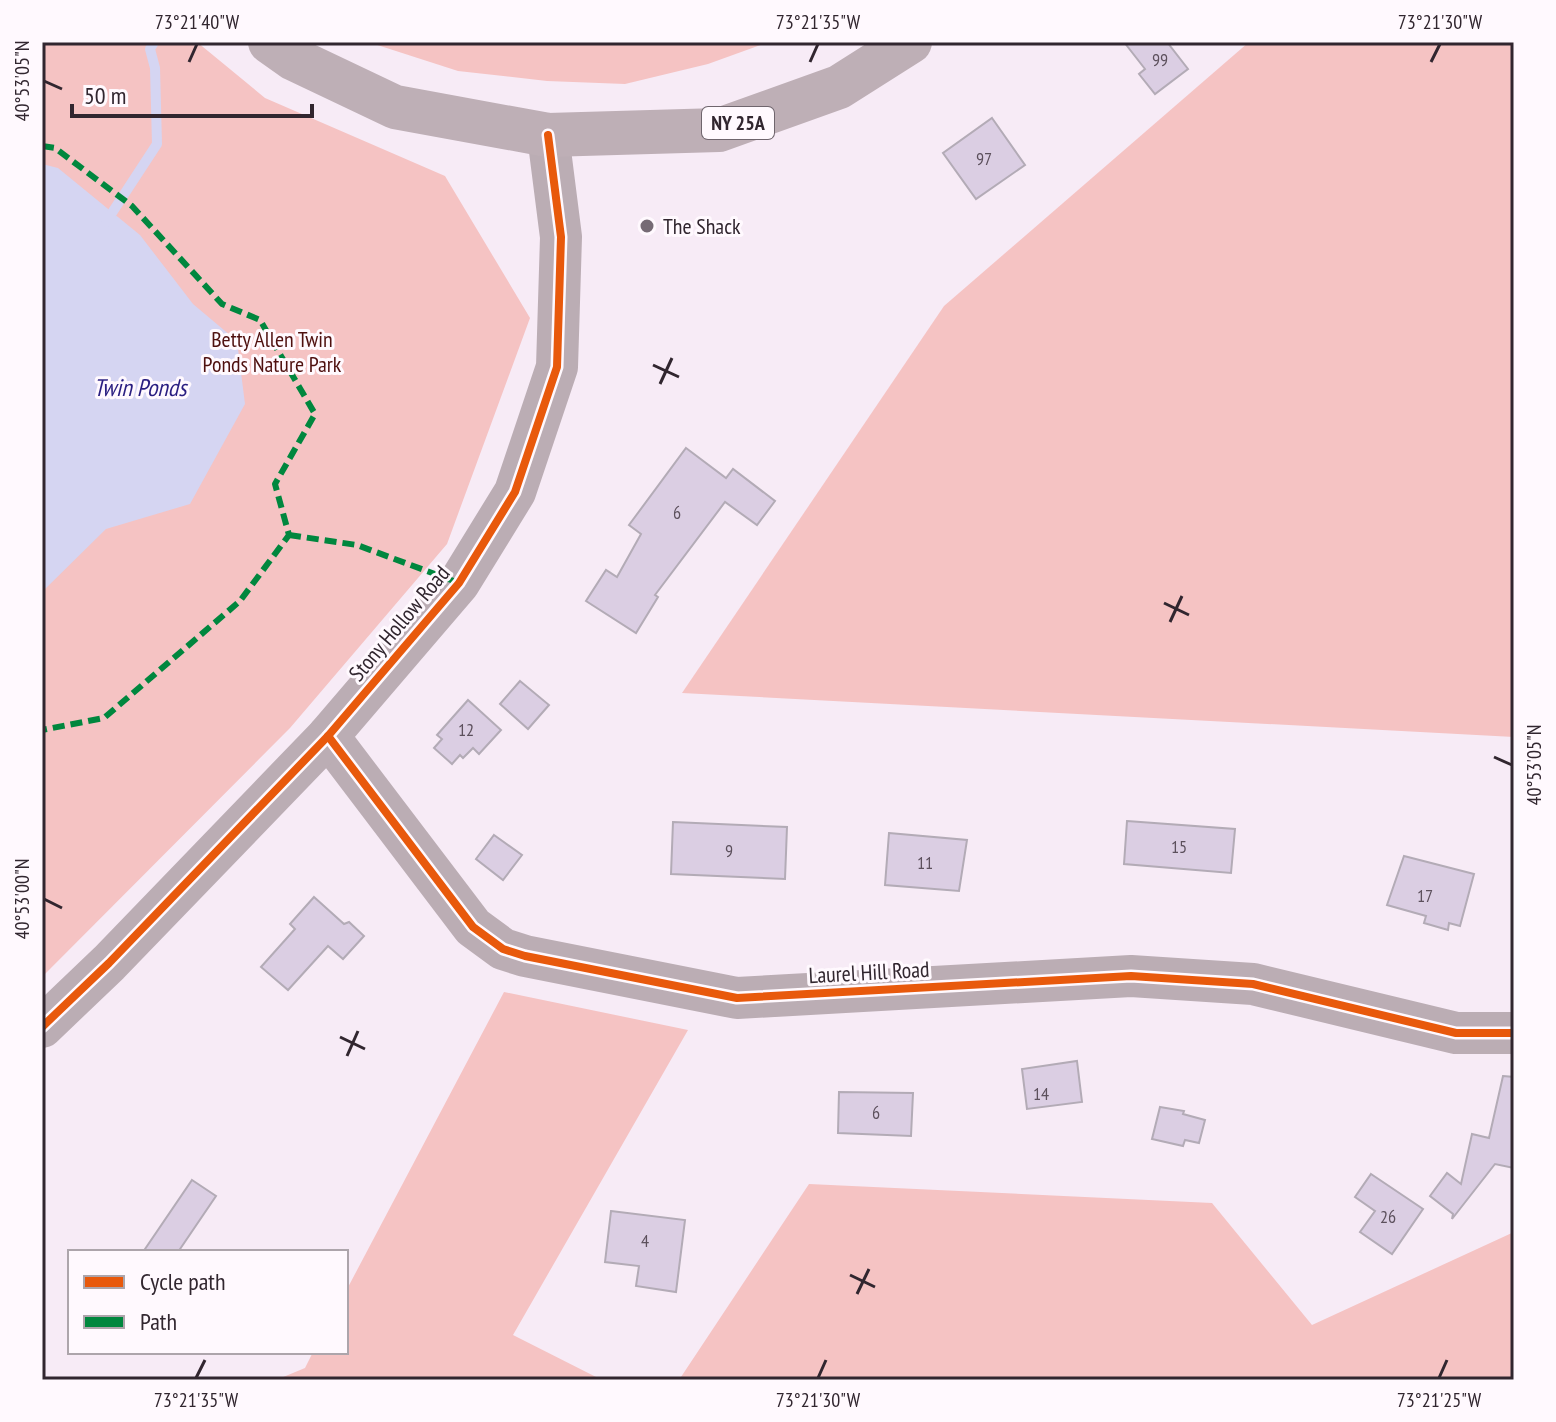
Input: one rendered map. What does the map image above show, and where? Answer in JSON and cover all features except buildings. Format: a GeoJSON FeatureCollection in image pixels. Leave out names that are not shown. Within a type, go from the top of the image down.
{"type":"FeatureCollection","features":[{"type":"Feature","properties":{"kind":"main road","name":"NY 25A"},"geometry":{"type":"LineString","coordinates":[[270,42],[294,59],[395,107],[548,135],[719,130],[839,87],[910,42]]}},
{"type":"Feature","properties":{"kind":"street","name":"Stony Hollow Road"},"geometry":{"type":"LineString","coordinates":[[42,1027],[109,963],[328,736],[459,583],[515,492],[557,367],[561,237],[548,135]]}},
{"type":"Feature","properties":{"kind":"street","name":"Laurel Hill Road"},"geometry":{"type":"LineString","coordinates":[[328,736],[473,927],[503,949],[525,956],[737,998],[1131,976],[1253,984],[1456,1033],[1514,1033]]}},
{"type":"Feature","properties":{"kind":"green space","name":"Betty Allen Twin Ponds Nature Park"},"geometry":{"type":"Polygon","coordinates":[[[42,42],[197,42],[265,98],[445,176],[530,318],[447,544],[290,728],[42,977],[42,42]]]}},
{"type":"Feature","properties":{"kind":"green space"},"geometry":{"type":"Polygon","coordinates":[[[368,42],[769,42],[708,64],[625,84],[547,81],[458,71],[368,42]]]}},
{"type":"Feature","properties":{"kind":"green space"},"geometry":{"type":"Polygon","coordinates":[[[1249,42],[1514,42],[1514,737],[682,693],[944,306],[1249,42]]]}},
{"type":"Feature","properties":{"kind":"green space"},"geometry":{"type":"Polygon","coordinates":[[[504,992],[688,1030],[513,1335],[602,1380],[276,1380],[305,1368],[312,1354],[348,1354],[348,1287],[504,992]]]}},
{"type":"Feature","properties":{"kind":"green space"},"geometry":{"type":"Polygon","coordinates":[[[809,1184],[1212,1203],[1312,1325],[1514,1232],[1514,1380],[679,1380],[809,1184]]]}},
{"type":"Feature","properties":{"kind":"water","name":"Twin Ponds"},"geometry":{"type":"Polygon","coordinates":[[[42,164],[58,168],[140,235],[193,304],[237,341],[245,404],[190,504],[106,529],[42,592],[42,164]]]}},
{"type":"Feature","properties":{"kind":"waterway"},"geometry":{"type":"LineString","coordinates":[[106,222],[157,144],[155,68],[150,49],[154,42]]}},
{"type":"Feature","properties":{"kind":"marked path"},"geometry":{"type":"LineString","coordinates":[[42,146],[55,148],[132,206],[222,304],[260,320],[315,414],[275,484],[289,535],[240,601],[104,718],[42,730]]}},
{"type":"Feature","properties":{"kind":"marked path"},"geometry":{"type":"LineString","coordinates":[[289,535],[357,545],[459,583]]}},
{"type":"Feature","properties":{"kind":"cycle path"},"geometry":{"type":"LineString","coordinates":[[42,1027],[109,963],[328,736],[459,583],[515,492],[557,367],[561,237],[548,135]]}},
{"type":"Feature","properties":{"kind":"cycle path"},"geometry":{"type":"LineString","coordinates":[[328,736],[473,927],[503,949],[525,956],[737,998],[1131,976],[1253,984],[1456,1033],[1514,1033]]}},
{"type":"Feature","properties":{"kind":"place","name":"The Shack"},"geometry":{"type":"Point","coordinates":[647,226]}}]}
